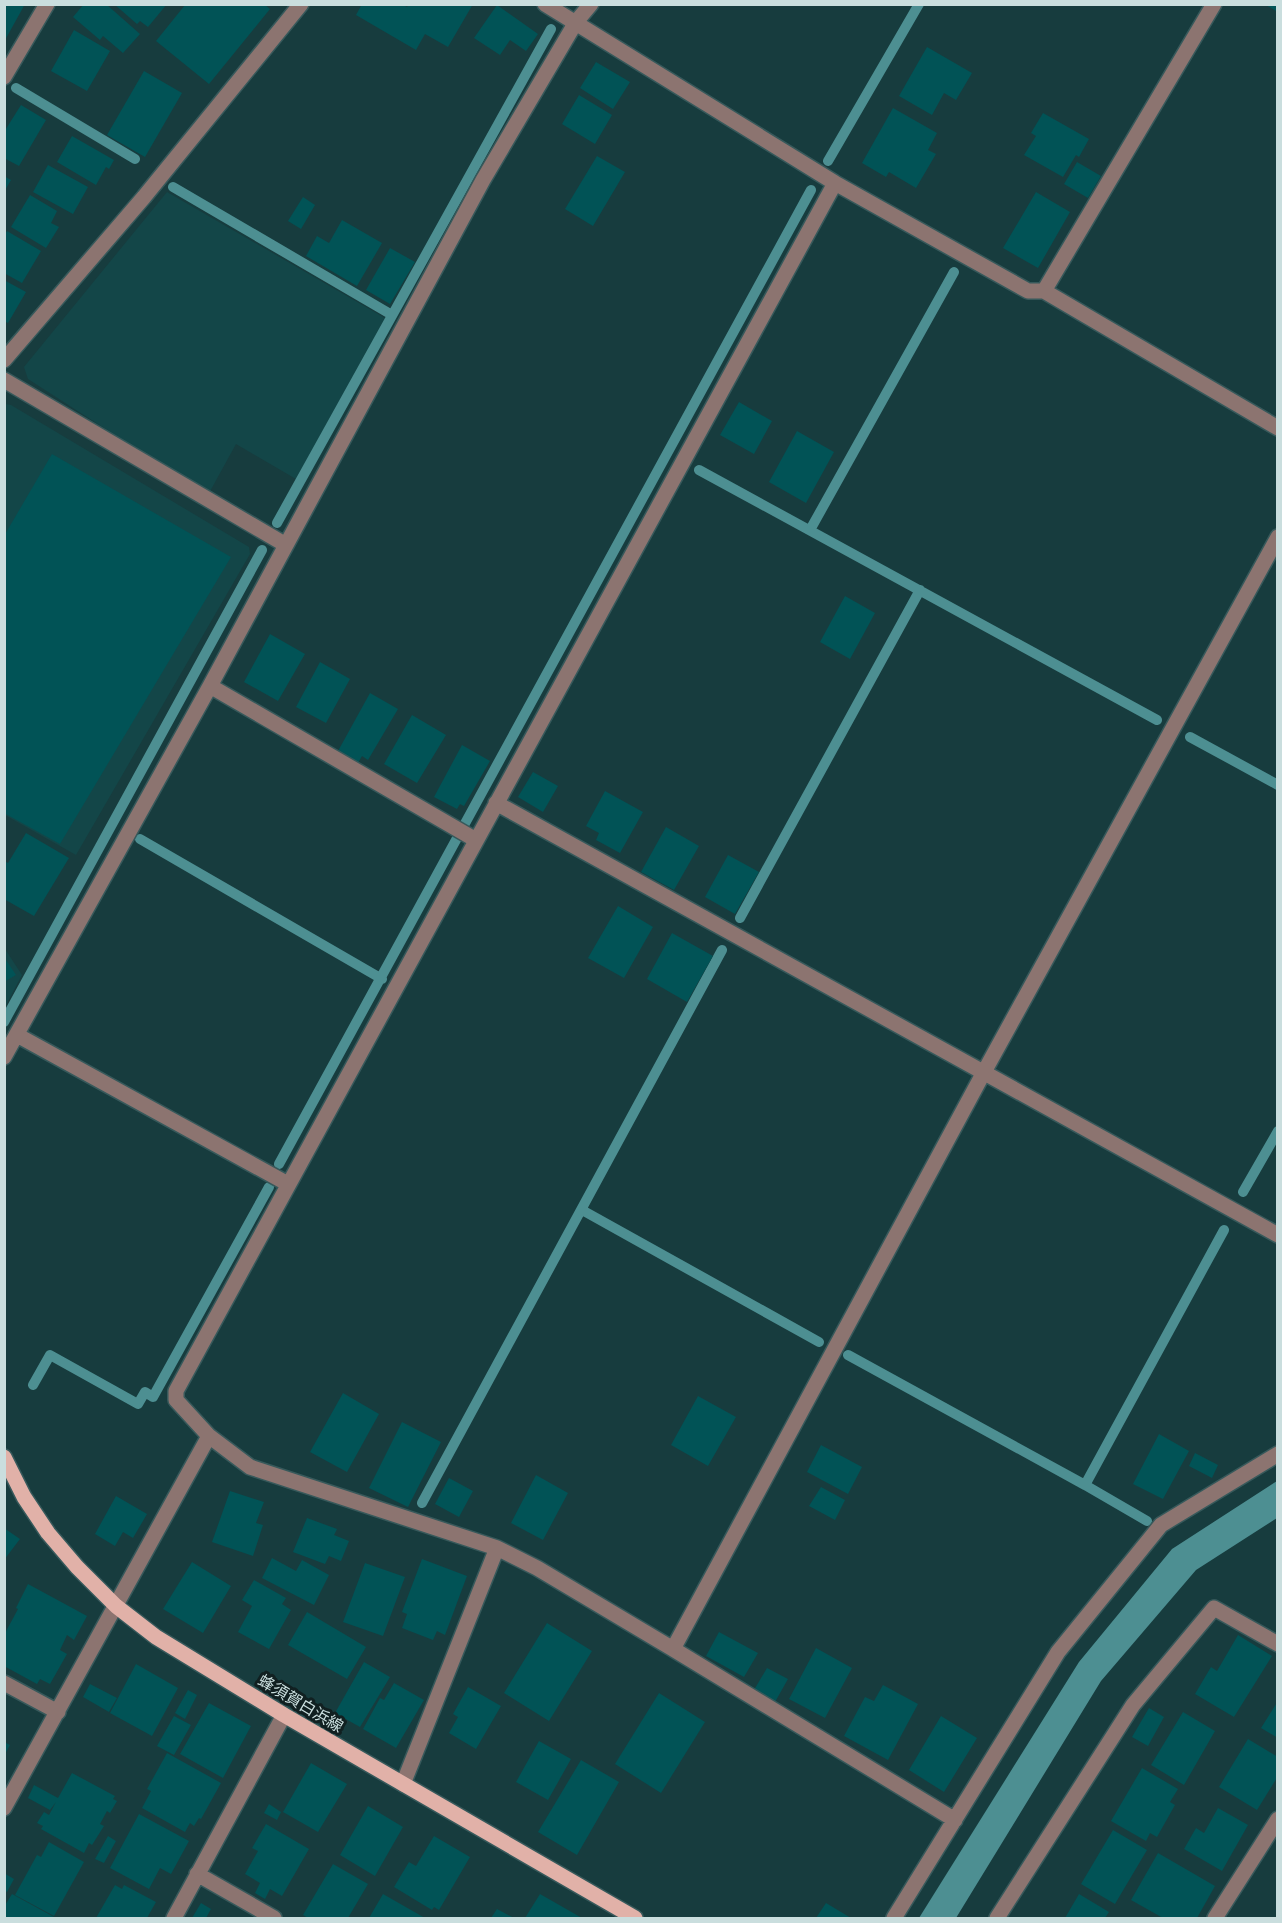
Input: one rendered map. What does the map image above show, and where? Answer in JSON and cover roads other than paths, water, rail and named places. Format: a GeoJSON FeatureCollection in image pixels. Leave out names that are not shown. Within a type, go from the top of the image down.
{"type":"FeatureCollection","features":[{"type":"Feature","properties":{"kind":"main road","name":"蜂須賀白浜線"},"geometry":{"type":"LineString","coordinates":[[4,1457],[24,1497],[48,1533],[77,1568],[116,1606],[156,1637],[284,1715],[634,1918]]}},
{"type":"Feature","properties":{"kind":"street"},"geometry":{"type":"LineString","coordinates":[[4,77],[47,4]]}},
{"type":"Feature","properties":{"kind":"street"},"geometry":{"type":"LineString","coordinates":[[4,360],[10,341],[144,197],[301,4]]}},
{"type":"Feature","properties":{"kind":"street"},"geometry":{"type":"LineString","coordinates":[[545,4],[835,183],[1028,291],[1044,291],[1278,428]]}},
{"type":"Feature","properties":{"kind":"street"},"geometry":{"type":"LineString","coordinates":[[4,1057],[210,686],[483,180],[576,22],[591,4]]}},
{"type":"Feature","properties":{"kind":"street"},"geometry":{"type":"LineString","coordinates":[[1044,291],[1214,4]]}},
{"type":"Feature","properties":{"kind":"street"},"geometry":{"type":"LineString","coordinates":[[835,183],[496,803],[472,838],[176,1391],[176,1400],[208,1436],[250,1467],[497,1548],[537,1568],[955,1820]]}},
{"type":"Feature","properties":{"kind":"street"},"geometry":{"type":"LineString","coordinates":[[4,380],[286,546]]}},
{"type":"Feature","properties":{"kind":"street"},"geometry":{"type":"LineString","coordinates":[[673,1649],[984,1072],[1278,537]]}},
{"type":"Feature","properties":{"kind":"street"},"geometry":{"type":"LineString","coordinates":[[210,686],[472,838]]}},
{"type":"Feature","properties":{"kind":"street"},"geometry":{"type":"LineString","coordinates":[[496,803],[1278,1235]]}},
{"type":"Feature","properties":{"kind":"street"},"geometry":{"type":"LineString","coordinates":[[17,1035],[288,1184]]}},
{"type":"Feature","properties":{"kind":"street"},"geometry":{"type":"LineString","coordinates":[[4,1808],[208,1436]]}},
{"type":"Feature","properties":{"kind":"street"},"geometry":{"type":"LineString","coordinates":[[894,1918],[1058,1652],[1161,1525],[1278,1454]]}},
{"type":"Feature","properties":{"kind":"street"},"geometry":{"type":"LineString","coordinates":[[403,1784],[497,1548]]}},
{"type":"Feature","properties":{"kind":"street"},"geometry":{"type":"LineString","coordinates":[[997,1918],[1133,1705],[1214,1608],[1278,1644]]}},
{"type":"Feature","properties":{"kind":"street"},"geometry":{"type":"LineString","coordinates":[[4,1683],[58,1712]]}},
{"type":"Feature","properties":{"kind":"street"},"geometry":{"type":"LineString","coordinates":[[174,1918],[284,1715]]}},
{"type":"Feature","properties":{"kind":"street"},"geometry":{"type":"LineString","coordinates":[[1215,1918],[1278,1819]]}},
{"type":"Feature","properties":{"kind":"street"},"geometry":{"type":"LineString","coordinates":[[197,1875],[274,1918]]}},
{"type":"Feature","properties":{"kind":"waterway"},"geometry":{"type":"LineString","coordinates":[[828,161],[919,4]]}},
{"type":"Feature","properties":{"kind":"waterway"},"geometry":{"type":"LineString","coordinates":[[277,523],[551,29]]}},
{"type":"Feature","properties":{"kind":"waterway"},"geometry":{"type":"LineString","coordinates":[[16,88],[135,159]]}},
{"type":"Feature","properties":{"kind":"waterway"},"geometry":{"type":"LineString","coordinates":[[173,187],[392,315]]}},
{"type":"Feature","properties":{"kind":"waterway"},"geometry":{"type":"LineString","coordinates":[[279,1164],[811,190]]}},
{"type":"Feature","properties":{"kind":"waterway"},"geometry":{"type":"LineString","coordinates":[[810,530],[954,272]]}},
{"type":"Feature","properties":{"kind":"waterway"},"geometry":{"type":"LineString","coordinates":[[699,470],[1157,720]]}},
{"type":"Feature","properties":{"kind":"waterway"},"geometry":{"type":"LineString","coordinates":[[4,1022],[262,550]]}},
{"type":"Feature","properties":{"kind":"waterway"},"geometry":{"type":"LineString","coordinates":[[740,918],[920,590]]}},
{"type":"Feature","properties":{"kind":"waterway"},"geometry":{"type":"LineString","coordinates":[[1190,737],[1278,785]]}},
{"type":"Feature","properties":{"kind":"waterway"},"geometry":{"type":"LineString","coordinates":[[140,839],[382,979]]}},
{"type":"Feature","properties":{"kind":"waterway"},"geometry":{"type":"LineString","coordinates":[[422,1503],[722,950]]}},
{"type":"Feature","properties":{"kind":"waterway"},"geometry":{"type":"LineString","coordinates":[[1243,1192],[1278,1131]]}},
{"type":"Feature","properties":{"kind":"waterway"},"geometry":{"type":"LineString","coordinates":[[33,1385],[50,1355],[138,1404],[145,1392],[153,1397],[269,1187]]}},
{"type":"Feature","properties":{"kind":"waterway"},"geometry":{"type":"LineString","coordinates":[[582,1210],[819,1342]]}},
{"type":"Feature","properties":{"kind":"waterway"},"geometry":{"type":"LineString","coordinates":[[1085,1485],[1224,1230]]}},
{"type":"Feature","properties":{"kind":"waterway"},"geometry":{"type":"LineString","coordinates":[[848,1355],[1147,1521]]}}]}
